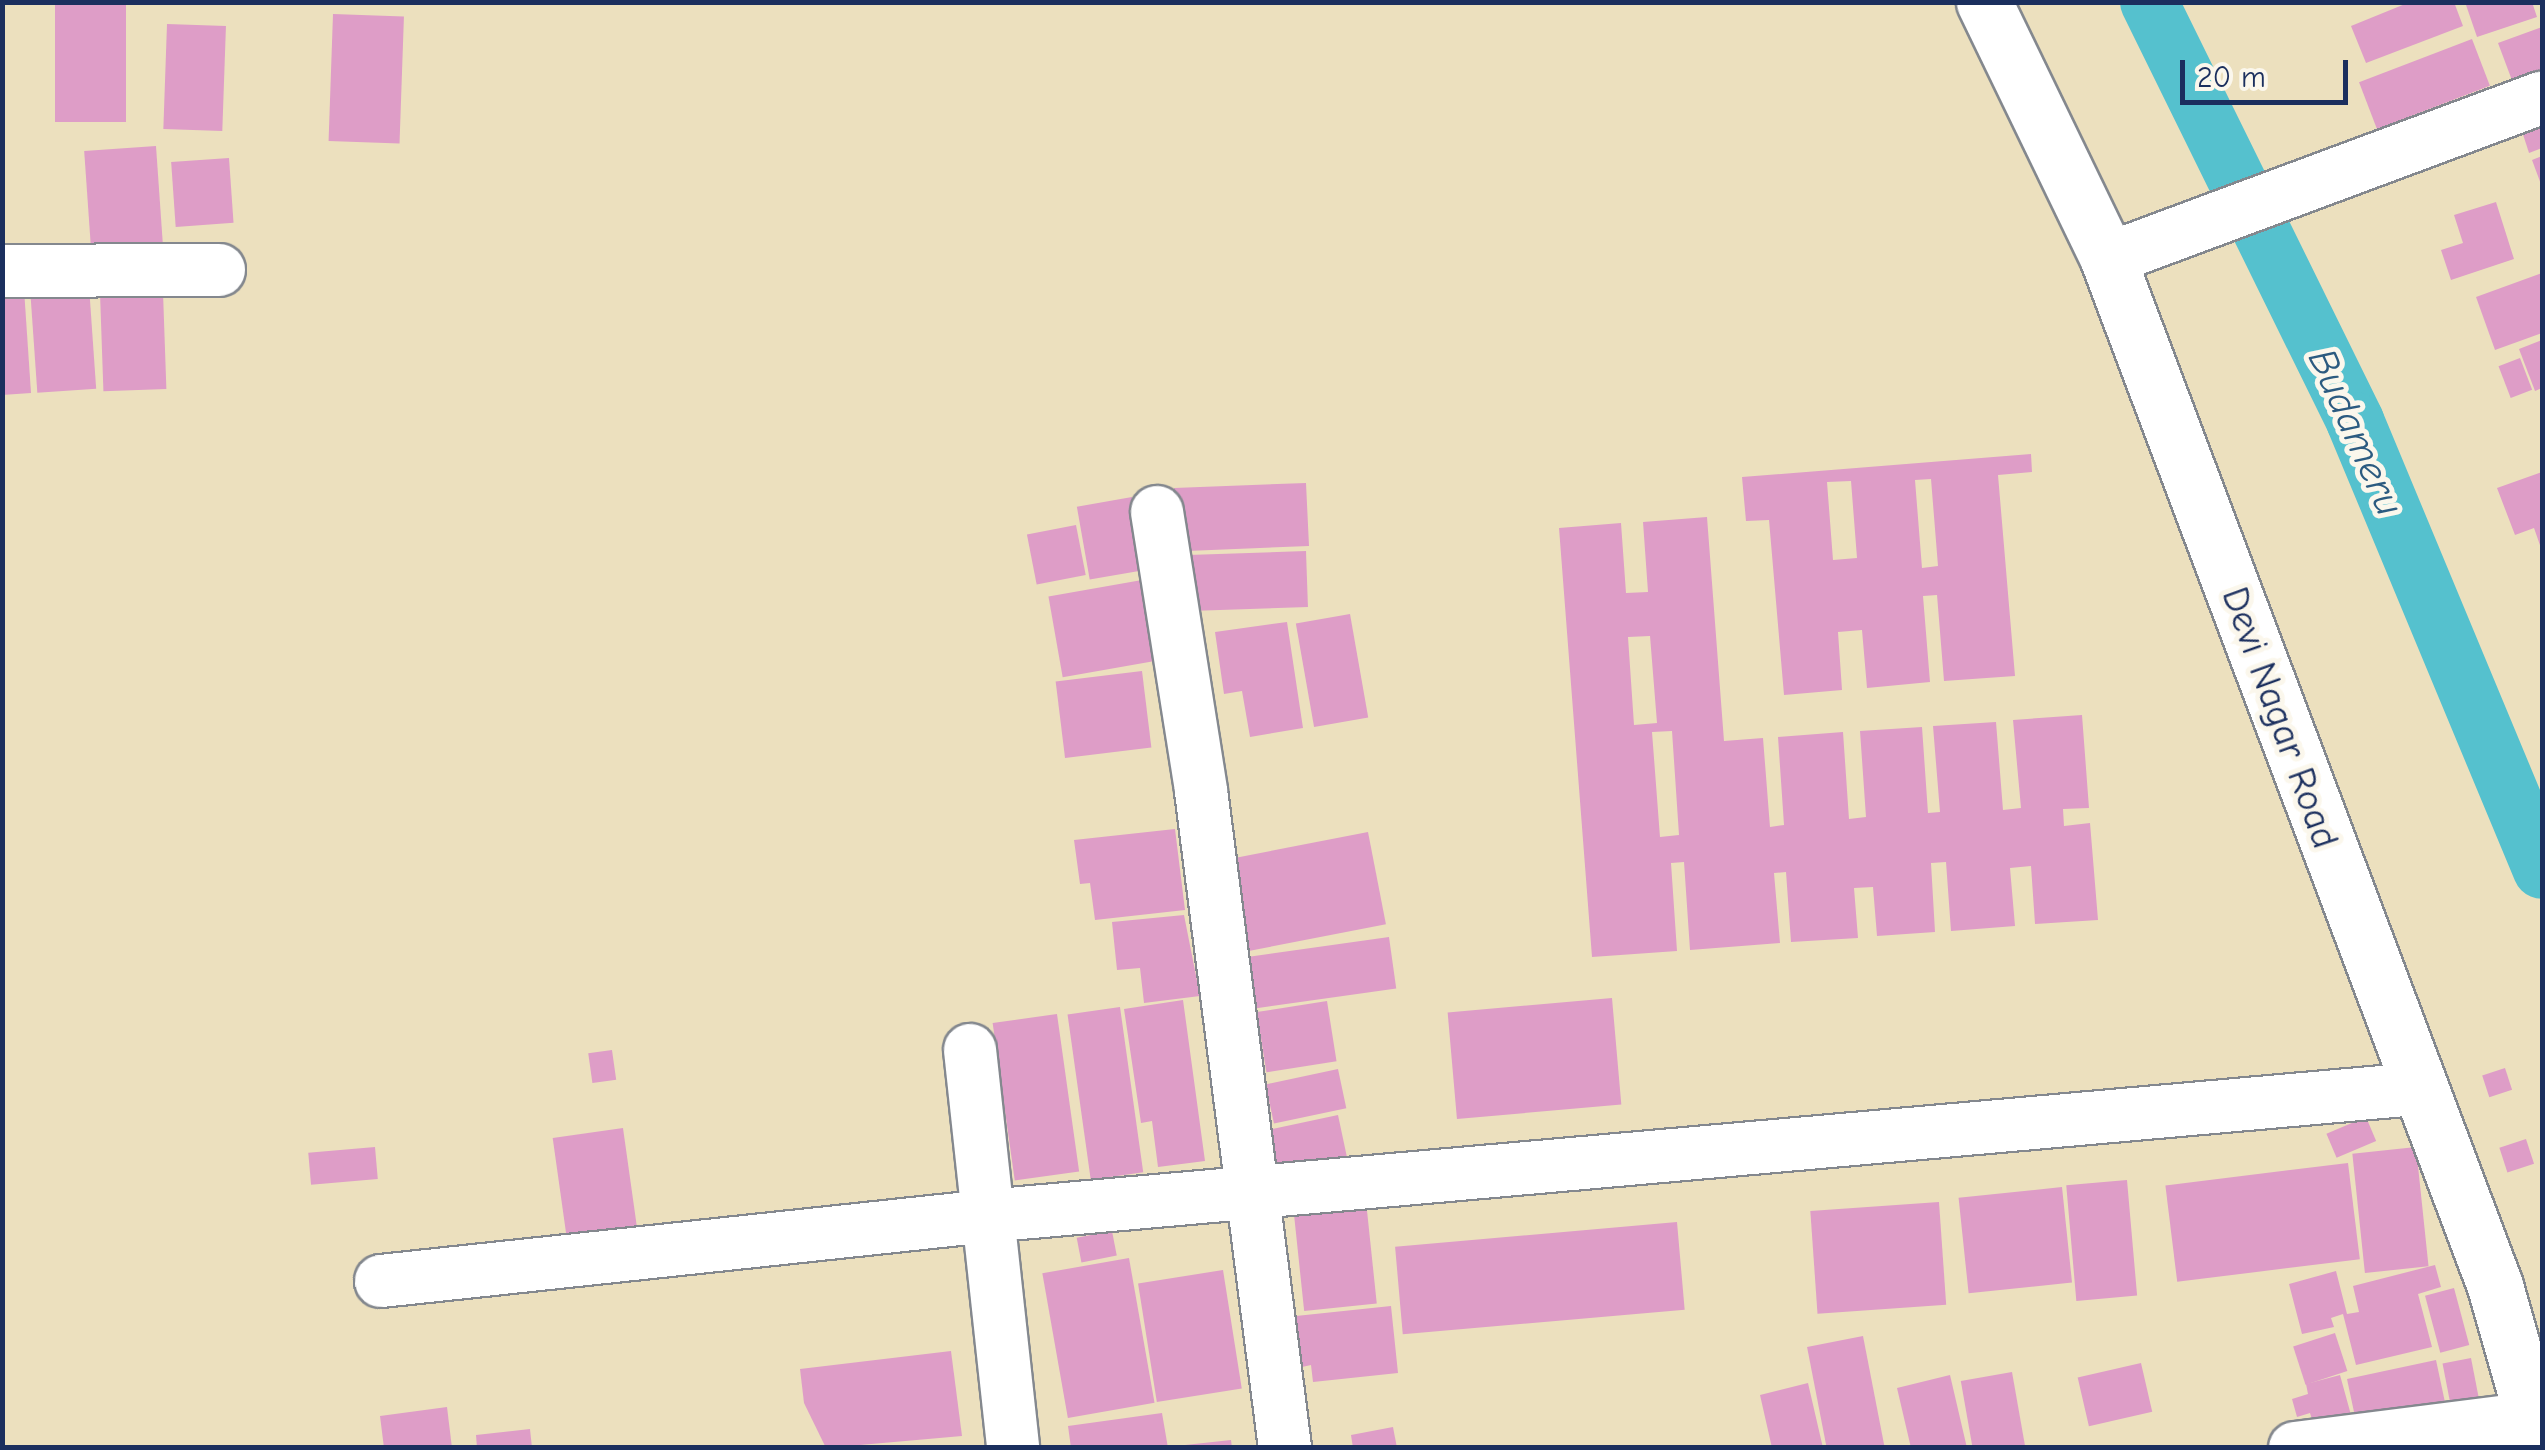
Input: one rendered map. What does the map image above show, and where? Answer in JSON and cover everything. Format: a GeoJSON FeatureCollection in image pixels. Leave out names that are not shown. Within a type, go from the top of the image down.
{"type":"FeatureCollection","features":[{"type":"Feature","properties":{"kind":"street","name":"Devi Nagar Road"},"geometry":{"type":"LineString","coordinates":[[1984,2],[2108,259],[2417,1089],[2496,1286],[2537,1432]]}},
{"type":"Feature","properties":{"kind":"street"},"geometry":{"type":"LineString","coordinates":[[2108,259],[2542,98]]}},
{"type":"Feature","properties":{"kind":"street"},"geometry":{"type":"LineString","coordinates":[[2,272],[220,270]]}},
{"type":"Feature","properties":{"kind":"street"},"geometry":{"type":"LineString","coordinates":[[1156,512],[1256,1193],[1285,1448]]}},
{"type":"Feature","properties":{"kind":"street"},"geometry":{"type":"LineString","coordinates":[[970,1050],[1013,1448]]}},
{"type":"Feature","properties":{"kind":"street"},"geometry":{"type":"LineString","coordinates":[[381,1280],[988,1216],[2417,1089]]}},
{"type":"Feature","properties":{"kind":"street"},"geometry":{"type":"LineString","coordinates":[[2295,1448],[2537,1432]]}},
{"type":"Feature","properties":{"kind":"building"},"geometry":{"type":"Polygon","coordinates":[[[55,2],[126,2],[126,122],[55,122],[55,2]]]}},
{"type":"Feature","properties":{"kind":"building"},"geometry":{"type":"Polygon","coordinates":[[[2410,2],[2454,2],[2463,26],[2366,63],[2351,26],[2410,2]]]}},
{"type":"Feature","properties":{"kind":"building"},"geometry":{"type":"Polygon","coordinates":[[[2465,2],[2532,2],[2537,17],[2477,37],[2465,2]]]}},
{"type":"Feature","properties":{"kind":"building"},"geometry":{"type":"Polygon","coordinates":[[[333,14],[404,16],[400,143],[329,141],[333,14]]]}},
{"type":"Feature","properties":{"kind":"building"},"geometry":{"type":"Polygon","coordinates":[[[167,24],[226,26],[222,131],[163,129],[167,24]]]}},
{"type":"Feature","properties":{"kind":"building"},"geometry":{"type":"Polygon","coordinates":[[[2542,27],[2542,81],[2516,91],[2498,43],[2542,27]]]}},
{"type":"Feature","properties":{"kind":"building"},"geometry":{"type":"Polygon","coordinates":[[[2472,39],[2490,86],[2377,129],[2359,82],[2472,39]]]}},
{"type":"Feature","properties":{"kind":"building"},"geometry":{"type":"Polygon","coordinates":[[[2542,115],[2542,148],[2529,153],[2519,122],[2542,115]]]}},
{"type":"Feature","properties":{"kind":"building"},"geometry":{"type":"Polygon","coordinates":[[[156,146],[163,246],[91,251],[84,151],[156,146]]]}},
{"type":"Feature","properties":{"kind":"building"},"geometry":{"type":"Polygon","coordinates":[[[2542,156],[2542,187],[2532,160],[2542,156]]]}},
{"type":"Feature","properties":{"kind":"building"},"geometry":{"type":"Polygon","coordinates":[[[229,158],[234,223],[176,227],[171,162],[229,158]]]}},
{"type":"Feature","properties":{"kind":"building"},"geometry":{"type":"Polygon","coordinates":[[[2496,202],[2514,259],[2451,280],[2441,250],[2463,243],[2454,215],[2496,202]]]}},
{"type":"Feature","properties":{"kind":"building"},"geometry":{"type":"Polygon","coordinates":[[[2542,273],[2542,333],[2495,350],[2476,297],[2542,273]]]}},
{"type":"Feature","properties":{"kind":"building"},"geometry":{"type":"Polygon","coordinates":[[[89,286],[96,389],[37,393],[30,290],[89,286]]]}},
{"type":"Feature","properties":{"kind":"building"},"geometry":{"type":"Polygon","coordinates":[[[24,289],[31,393],[2,395],[2,290],[24,289]]]}},
{"type":"Feature","properties":{"kind":"building"},"geometry":{"type":"Polygon","coordinates":[[[163,292],[166,389],[103,391],[100,294],[163,292]]]}},
{"type":"Feature","properties":{"kind":"building"},"geometry":{"type":"Polygon","coordinates":[[[2542,340],[2542,388],[2535,391],[2519,349],[2542,340]]]}},
{"type":"Feature","properties":{"kind":"building"},"geometry":{"type":"Polygon","coordinates":[[[2520,358],[2532,390],[2511,398],[2499,366],[2520,358]]]}},
{"type":"Feature","properties":{"kind":"building"},"geometry":{"type":"Polygon","coordinates":[[[2031,454],[2032,472],[1998,475],[2015,676],[1944,681],[1937,595],[1923,596],[1930,682],[1867,688],[1862,630],[1838,632],[1842,690],[1784,695],[1769,520],[1746,521],[1742,477],[2031,454]],[[1931,479],[1915,480],[1922,568],[1938,566],[1931,479]],[[1851,481],[1827,482],[1833,560],[1857,558],[1851,481]]]}},
{"type":"Feature","properties":{"kind":"building"},"geometry":{"type":"Polygon","coordinates":[[[2542,472],[2542,551],[2534,528],[2515,535],[2497,488],[2542,472]]]}},
{"type":"Feature","properties":{"kind":"building"},"geometry":{"type":"Polygon","coordinates":[[[1306,483],[1309,546],[1187,551],[1186,515],[1176,516],[1174,488],[1306,483]]]}},
{"type":"Feature","properties":{"kind":"building"},"geometry":{"type":"Polygon","coordinates":[[[1132,497],[1145,570],[1090,580],[1077,507],[1132,497]]]}},
{"type":"Feature","properties":{"kind":"building"},"geometry":{"type":"Polygon","coordinates":[[[1707,517],[1724,741],[1763,738],[1770,827],[1784,825],[1778,737],[1843,732],[1849,819],[1866,817],[1860,731],[1922,727],[1928,813],[1940,812],[1933,726],[1996,722],[2003,810],[2021,808],[2013,720],[2082,715],[2089,808],[2063,809],[2064,826],[2090,823],[2098,920],[2035,924],[2031,866],[2010,868],[2015,926],[1951,931],[1946,862],[1931,863],[1935,932],[1877,936],[1873,887],[1854,888],[1858,938],[1791,942],[1786,872],[1774,873],[1780,943],[1690,950],[1684,862],[1671,863],[1677,951],[1592,957],[1559,528],[1621,523],[1626,593],[1648,592],[1643,522],[1707,517]],[[1650,636],[1628,637],[1634,725],[1657,723],[1650,636]],[[1672,731],[1652,732],[1660,837],[1679,835],[1672,731]]]}},
{"type":"Feature","properties":{"kind":"building"},"geometry":{"type":"Polygon","coordinates":[[[1076,525],[1086,575],[1037,585],[1027,535],[1076,525]]]}},
{"type":"Feature","properties":{"kind":"building"},"geometry":{"type":"Polygon","coordinates":[[[1306,551],[1308,607],[1190,611],[1188,555],[1306,551]]]}},
{"type":"Feature","properties":{"kind":"building"},"geometry":{"type":"Polygon","coordinates":[[[1142,580],[1156,661],[1063,677],[1048,596],[1142,580]]]}},
{"type":"Feature","properties":{"kind":"building"},"geometry":{"type":"Polygon","coordinates":[[[1350,614],[1368,717],[1314,727],[1296,624],[1350,614]]]}},
{"type":"Feature","properties":{"kind":"building"},"geometry":{"type":"Polygon","coordinates":[[[1287,622],[1303,728],[1250,737],[1242,691],[1224,694],[1215,632],[1287,622]]]}},
{"type":"Feature","properties":{"kind":"building"},"geometry":{"type":"Polygon","coordinates":[[[1142,671],[1151,747],[1065,758],[1056,682],[1142,671]]]}},
{"type":"Feature","properties":{"kind":"building"},"geometry":{"type":"Polygon","coordinates":[[[1175,829],[1185,910],[1095,920],[1090,883],[1080,884],[1074,840],[1175,829]]]}},
{"type":"Feature","properties":{"kind":"building"},"geometry":{"type":"Polygon","coordinates":[[[1368,832],[1386,924],[1244,952],[1226,860],[1368,832]]]}},
{"type":"Feature","properties":{"kind":"building"},"geometry":{"type":"Polygon","coordinates":[[[1184,915],[1200,996],[1144,1003],[1140,968],[1117,970],[1112,922],[1184,915]]]}},
{"type":"Feature","properties":{"kind":"building"},"geometry":{"type":"Polygon","coordinates":[[[1389,937],[1396,988],[1255,1008],[1247,957],[1389,937]]]}},
{"type":"Feature","properties":{"kind":"building"},"geometry":{"type":"Polygon","coordinates":[[[1612,998],[1621,1105],[1457,1119],[1448,1012],[1612,998]]]}},
{"type":"Feature","properties":{"kind":"building"},"geometry":{"type":"Polygon","coordinates":[[[1183,1000],[1205,1161],[1158,1167],[1152,1121],[1141,1123],[1124,1009],[1183,1000]]]}},
{"type":"Feature","properties":{"kind":"building"},"geometry":{"type":"Polygon","coordinates":[[[1327,1001],[1337,1061],[1266,1072],[1257,1012],[1327,1001]]]}},
{"type":"Feature","properties":{"kind":"building"},"geometry":{"type":"Polygon","coordinates":[[[1120,1007],[1143,1172],[1091,1180],[1068,1014],[1120,1007]]]}},
{"type":"Feature","properties":{"kind":"building"},"geometry":{"type":"Polygon","coordinates":[[[1057,1014],[1079,1171],[1015,1180],[993,1023],[1057,1014]]]}},
{"type":"Feature","properties":{"kind":"building"},"geometry":{"type":"Polygon","coordinates":[[[612,1050],[616,1080],[592,1083],[588,1053],[612,1050]]]}},
{"type":"Feature","properties":{"kind":"building"},"geometry":{"type":"Polygon","coordinates":[[[2505,1068],[2512,1090],[2489,1097],[2482,1075],[2505,1068]]]}},
{"type":"Feature","properties":{"kind":"building"},"geometry":{"type":"Polygon","coordinates":[[[1338,1069],[1346,1108],[1274,1124],[1266,1084],[1338,1069]]]}},
{"type":"Feature","properties":{"kind":"building"},"geometry":{"type":"Polygon","coordinates":[[[1338,1115],[1347,1159],[1276,1174],[1267,1130],[1338,1115]]]}},
{"type":"Feature","properties":{"kind":"building"},"geometry":{"type":"Polygon","coordinates":[[[2366,1117],[2376,1141],[2337,1158],[2326,1134],[2366,1117]]]}},
{"type":"Feature","properties":{"kind":"building"},"geometry":{"type":"Polygon","coordinates":[[[623,1128],[637,1228],[567,1238],[553,1138],[623,1128]]]}},
{"type":"Feature","properties":{"kind":"building"},"geometry":{"type":"Polygon","coordinates":[[[2526,1139],[2534,1164],[2507,1172],[2499,1148],[2526,1139]]]}},
{"type":"Feature","properties":{"kind":"building"},"geometry":{"type":"Polygon","coordinates":[[[375,1147],[378,1179],[311,1185],[308,1153],[375,1147]]]}},
{"type":"Feature","properties":{"kind":"building"},"geometry":{"type":"Polygon","coordinates":[[[2416,1147],[2429,1266],[2365,1273],[2352,1154],[2416,1147]]]}},
{"type":"Feature","properties":{"kind":"building"},"geometry":{"type":"Polygon","coordinates":[[[2348,1163],[2360,1259],[2177,1282],[2165,1185],[2348,1163]]]}},
{"type":"Feature","properties":{"kind":"building"},"geometry":{"type":"Polygon","coordinates":[[[2127,1180],[2137,1296],[2076,1301],[2066,1185],[2127,1180]]]}},
{"type":"Feature","properties":{"kind":"building"},"geometry":{"type":"Polygon","coordinates":[[[2062,1187],[2072,1282],[1969,1293],[1959,1198],[2062,1187]]]}},
{"type":"Feature","properties":{"kind":"building"},"geometry":{"type":"Polygon","coordinates":[[[1366,1201],[1377,1303],[1304,1311],[1293,1209],[1366,1201]]]}},
{"type":"Feature","properties":{"kind":"building"},"geometry":{"type":"Polygon","coordinates":[[[1939,1202],[1946,1305],[1817,1314],[1810,1211],[1939,1202]]]}},
{"type":"Feature","properties":{"kind":"building"},"geometry":{"type":"Polygon","coordinates":[[[1677,1222],[1685,1310],[1403,1334],[1395,1247],[1677,1222]]]}},
{"type":"Feature","properties":{"kind":"building"},"geometry":{"type":"Polygon","coordinates":[[[1112,1231],[1117,1256],[1081,1262],[1077,1238],[1112,1231]]]}},
{"type":"Feature","properties":{"kind":"building"},"geometry":{"type":"Polygon","coordinates":[[[1129,1258],[1155,1403],[1068,1418],[1042,1273],[1129,1258]]]}},
{"type":"Feature","properties":{"kind":"building"},"geometry":{"type":"Polygon","coordinates":[[[2435,1265],[2441,1287],[2418,1294],[2432,1347],[2356,1365],[2343,1314],[2331,1318],[2334,1327],[2302,1334],[2289,1284],[2336,1271],[2347,1314],[2359,1312],[2353,1286],[2435,1265]]]}},
{"type":"Feature","properties":{"kind":"building"},"geometry":{"type":"Polygon","coordinates":[[[1223,1270],[1242,1389],[1157,1402],[1138,1283],[1223,1270]]]}},
{"type":"Feature","properties":{"kind":"building"},"geometry":{"type":"Polygon","coordinates":[[[2454,1288],[2469,1345],[2440,1353],[2425,1296],[2454,1288]]]}},
{"type":"Feature","properties":{"kind":"building"},"geometry":{"type":"Polygon","coordinates":[[[1391,1306],[1398,1373],[1313,1382],[1311,1365],[1302,1367],[1296,1316],[1391,1306]]]}},
{"type":"Feature","properties":{"kind":"building"},"geometry":{"type":"Polygon","coordinates":[[[2335,1333],[2347,1371],[2306,1385],[2293,1347],[2335,1333]]]}},
{"type":"Feature","properties":{"kind":"building"},"geometry":{"type":"Polygon","coordinates":[[[1863,1336],[1885,1448],[1827,1448],[1807,1347],[1863,1336]]]}},
{"type":"Feature","properties":{"kind":"building"},"geometry":{"type":"Polygon","coordinates":[[[951,1351],[962,1436],[826,1448],[804,1403],[800,1369],[951,1351]]]}},
{"type":"Feature","properties":{"kind":"building"},"geometry":{"type":"Polygon","coordinates":[[[2471,1358],[2479,1398],[2450,1404],[2443,1364],[2471,1358]]]}},
{"type":"Feature","properties":{"kind":"building"},"geometry":{"type":"Polygon","coordinates":[[[2436,1360],[2445,1401],[2356,1420],[2347,1379],[2436,1360]]]}},
{"type":"Feature","properties":{"kind":"building"},"geometry":{"type":"Polygon","coordinates":[[[2141,1363],[2152,1412],[2089,1426],[2078,1378],[2141,1363]]]}},
{"type":"Feature","properties":{"kind":"building"},"geometry":{"type":"Polygon","coordinates":[[[2012,1372],[2025,1448],[1973,1448],[1961,1381],[2012,1372]]]}},
{"type":"Feature","properties":{"kind":"building"},"geometry":{"type":"Polygon","coordinates":[[[1950,1375],[1967,1448],[1911,1448],[1897,1388],[1950,1375]]]}},
{"type":"Feature","properties":{"kind":"building"},"geometry":{"type":"Polygon","coordinates":[[[2340,1375],[2351,1415],[2314,1426],[2310,1413],[2297,1417],[2292,1399],[2308,1394],[2306,1384],[2340,1375]]]}},
{"type":"Feature","properties":{"kind":"building"},"geometry":{"type":"Polygon","coordinates":[[[1808,1383],[1823,1448],[1772,1448],[1760,1395],[1808,1383]]]}},
{"type":"Feature","properties":{"kind":"building"},"geometry":{"type":"Polygon","coordinates":[[[447,1407],[452,1448],[384,1448],[380,1416],[447,1407]]]}},
{"type":"Feature","properties":{"kind":"building"},"geometry":{"type":"Polygon","coordinates":[[[1162,1413],[1168,1448],[1071,1448],[1068,1426],[1162,1413]]]}},
{"type":"Feature","properties":{"kind":"building"},"geometry":{"type":"Polygon","coordinates":[[[1393,1427],[1397,1448],[1353,1448],[1351,1435],[1393,1427]]]}},
{"type":"Feature","properties":{"kind":"building"},"geometry":{"type":"Polygon","coordinates":[[[530,1429],[532,1448],[477,1448],[476,1435],[530,1429]]]}},
{"type":"Feature","properties":{"kind":"building"},"geometry":{"type":"Polygon","coordinates":[[[1231,1440],[1232,1448],[1185,1448],[1185,1445],[1231,1440]]]}},
{"type":"Feature","properties":{"kind":"waterway","name":"Budameru"},"geometry":{"type":"LineString","coordinates":[[2149,2],[2355,421],[2542,870]]}}]}
